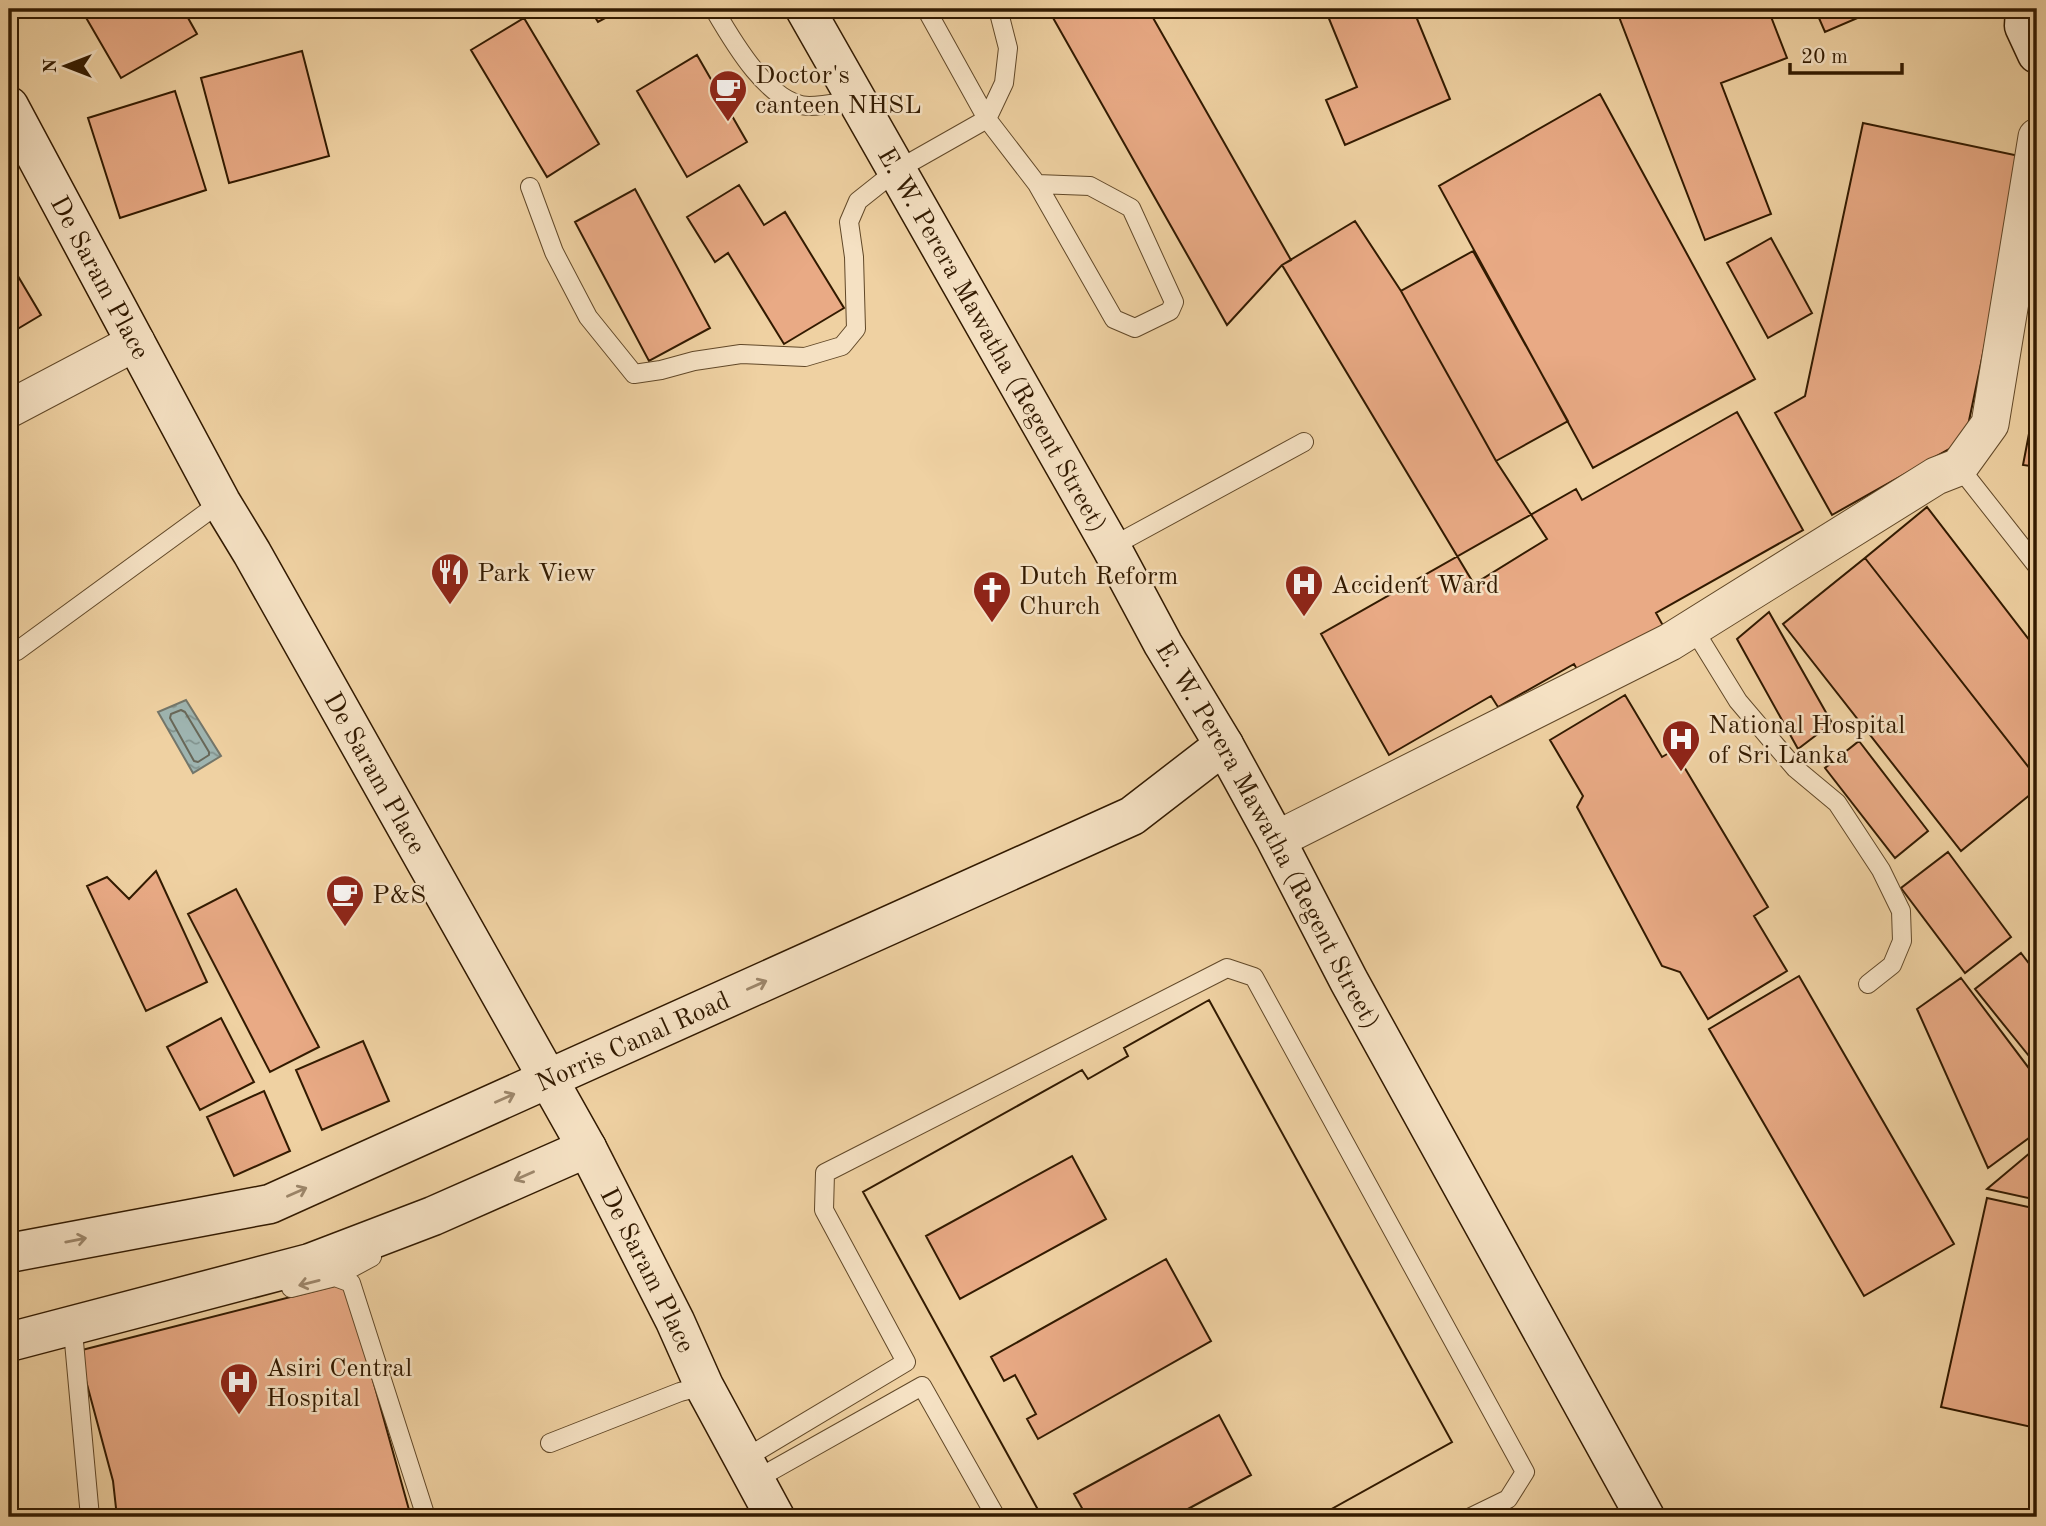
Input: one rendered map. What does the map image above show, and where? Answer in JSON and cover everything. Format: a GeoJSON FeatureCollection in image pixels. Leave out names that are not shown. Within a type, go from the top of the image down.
{"type":"FeatureCollection","features":[{"type":"Feature","properties":{"kind":"street","name":"E. W. Perera Mawatha (Regent Street)"},"geometry":{"type":"LineString","coordinates":[[805,9],[1111,547],[1163,644],[1224,745],[1349,981],[1645,1517]]}},
{"type":"Feature","properties":{"kind":"street"},"geometry":{"type":"LineString","coordinates":[[2025,9],[2024,26],[2037,54]]}},
{"type":"Feature","properties":{"kind":"street","name":"De Saram Place"},"geometry":{"type":"LineString","coordinates":[[9,106],[221,502],[587,1148],[675,1321],[704,1386],[775,1517]]}},
{"type":"Feature","properties":{"kind":"street"},"geometry":{"type":"LineString","coordinates":[[1276,840],[1658,648],[1936,476],[1959,467],[1990,424],[2037,137]]}},
{"type":"Feature","properties":{"kind":"street"},"geometry":{"type":"LineString","coordinates":[[9,409],[136,342]]}},
{"type":"Feature","properties":{"kind":"street","name":"Norris Canal Road"},"geometry":{"type":"LineString","coordinates":[[9,1253],[270,1204],[1132,816],[1224,745]]}},
{"type":"Feature","properties":{"kind":"street"},"geometry":{"type":"LineString","coordinates":[[9,1342],[310,1263],[433,1216],[587,1148]]}},
{"type":"Feature","properties":{"kind":"lane"},"geometry":{"type":"LineString","coordinates":[[715,9],[738,50],[779,96],[806,106],[857,100]]}},
{"type":"Feature","properties":{"kind":"lane"},"geometry":{"type":"LineString","coordinates":[[926,9],[987,119],[1037,184],[1114,319],[1135,328],[1170,311],[1174,302],[1131,208],[1090,186],[1037,184]]}},
{"type":"Feature","properties":{"kind":"lane"},"geometry":{"type":"LineString","coordinates":[[530,187],[554,251],[588,317],[634,374],[741,354],[805,358],[842,346],[856,329],[849,222],[859,201],[897,170],[987,119],[1004,83],[1008,48],[998,9]]}},
{"type":"Feature","properties":{"kind":"lane"},"geometry":{"type":"LineString","coordinates":[[1111,547],[1304,442]]}},
{"type":"Feature","properties":{"kind":"lane"},"geometry":{"type":"LineString","coordinates":[[1959,467],[2037,566]]}},
{"type":"Feature","properties":{"kind":"lane"},"geometry":{"type":"LineString","coordinates":[[9,653],[17,651],[221,502]]}},
{"type":"Feature","properties":{"kind":"lane"},"geometry":{"type":"LineString","coordinates":[[1693,628],[1738,701],[1795,768],[1837,803],[1881,870],[1901,911],[1902,941],[1892,965],[1868,984]]}},
{"type":"Feature","properties":{"kind":"lane"},"geometry":{"type":"LineString","coordinates":[[749,1470],[906,1362],[824,1210],[825,1172],[1227,968],[1254,977],[1525,1472],[1508,1499],[1471,1517]]}},
{"type":"Feature","properties":{"kind":"lane"},"geometry":{"type":"LineString","coordinates":[[270,1293],[335,1277],[384,1251],[433,1216]]}},
{"type":"Feature","properties":{"kind":"lane"},"geometry":{"type":"LineString","coordinates":[[335,1277],[351,1283],[426,1517]]}},
{"type":"Feature","properties":{"kind":"lane"},"geometry":{"type":"LineString","coordinates":[[9,1349],[74,1342],[113,1332]]}},
{"type":"Feature","properties":{"kind":"lane"},"geometry":{"type":"LineString","coordinates":[[74,1342],[90,1517]]}},
{"type":"Feature","properties":{"kind":"lane"},"geometry":{"type":"LineString","coordinates":[[550,1443],[680,1392],[704,1386]]}},
{"type":"Feature","properties":{"kind":"lane"},"geometry":{"type":"LineString","coordinates":[[749,1470],[922,1386],[996,1517]]}},
{"type":"Feature","properties":{"kind":"water"},"geometry":{"type":"Polygon","coordinates":[[[186,700],[221,756],[193,773],[158,712],[186,700]]]}},
{"type":"Feature","properties":{"kind":"building"},"geometry":{"type":"Polygon","coordinates":[[[81,9],[183,9],[197,34],[121,78],[81,9]]]}},
{"type":"Feature","properties":{"kind":"building"},"geometry":{"type":"Polygon","coordinates":[[[590,9],[622,9],[598,22],[590,9]]]}},
{"type":"Feature","properties":{"kind":"building"},"geometry":{"type":"Polygon","coordinates":[[[1048,9],[1148,9],[1291,260],[1282,265],[1227,325],[1048,9]]]}},
{"type":"Feature","properties":{"kind":"building"},"geometry":{"type":"Polygon","coordinates":[[[1325,9],[1413,9],[1450,99],[1345,145],[1326,100],[1357,87],[1325,9]]]}},
{"type":"Feature","properties":{"kind":"building"},"geometry":{"type":"Polygon","coordinates":[[[1616,9],[1768,9],[1787,58],[1721,83],[1771,214],[1705,240],[1616,9]]]}},
{"type":"Feature","properties":{"kind":"building"},"geometry":{"type":"Polygon","coordinates":[[[1815,9],[1876,9],[1876,10],[1825,32],[1815,9]]]}},
{"type":"Feature","properties":{"kind":"building"},"geometry":{"type":"Polygon","coordinates":[[[524,18],[599,144],[547,177],[471,50],[524,18]]]}},
{"type":"Feature","properties":{"kind":"building"},"geometry":{"type":"Polygon","coordinates":[[[302,51],[329,156],[229,183],[201,78],[302,51]]]}},
{"type":"Feature","properties":{"kind":"building"},"geometry":{"type":"Polygon","coordinates":[[[697,55],[747,142],[687,177],[637,91],[697,55]]]}},
{"type":"Feature","properties":{"kind":"building"},"geometry":{"type":"Polygon","coordinates":[[[175,91],[206,190],[120,218],[88,118],[175,91]]]}},
{"type":"Feature","properties":{"kind":"building"},"geometry":{"type":"Polygon","coordinates":[[[1600,94],[1755,379],[1593,468],[1439,186],[1600,94]]]}},
{"type":"Feature","properties":{"kind":"building"},"geometry":{"type":"Polygon","coordinates":[[[1863,123],[2024,157],[1965,440],[1832,515],[1775,413],[1805,396],[1863,123]]]}},
{"type":"Feature","properties":{"kind":"building"},"geometry":{"type":"Polygon","coordinates":[[[739,185],[764,225],[785,212],[844,308],[784,344],[728,253],[715,262],[687,217],[739,185]]]}},
{"type":"Feature","properties":{"kind":"building"},"geometry":{"type":"Polygon","coordinates":[[[635,189],[710,328],[649,361],[575,222],[635,189]]]}},
{"type":"Feature","properties":{"kind":"building"},"geometry":{"type":"Polygon","coordinates":[[[1355,221],[1401,291],[1496,461],[1547,539],[1474,584],[1282,265],[1355,221]]]}},
{"type":"Feature","properties":{"kind":"building"},"geometry":{"type":"Polygon","coordinates":[[[1771,238],[1812,313],[1768,338],[1727,263],[1771,238]]]}},
{"type":"Feature","properties":{"kind":"building"},"geometry":{"type":"Polygon","coordinates":[[[1473,251],[1568,421],[1496,461],[1401,291],[1473,251]]]}},
{"type":"Feature","properties":{"kind":"building"},"geometry":{"type":"Polygon","coordinates":[[[9,261],[41,315],[9,334],[9,261]]]}},
{"type":"Feature","properties":{"kind":"building"},"geometry":{"type":"Polygon","coordinates":[[[2037,392],[2037,467],[2023,465],[2037,392]]]}},
{"type":"Feature","properties":{"kind":"building"},"geometry":{"type":"Polygon","coordinates":[[[1737,412],[1803,530],[1656,613],[1666,631],[1582,678],[1574,664],[1498,707],[1491,696],[1389,755],[1321,634],[1576,489],[1582,500],[1737,412]]]}},
{"type":"Feature","properties":{"kind":"building"},"geometry":{"type":"Polygon","coordinates":[[[1927,507],[2037,650],[2037,778],[1865,558],[1927,507]]]}},
{"type":"Feature","properties":{"kind":"building"},"geometry":{"type":"Polygon","coordinates":[[[1865,558],[2037,778],[2037,789],[1961,851],[1783,624],[1865,558]]]}},
{"type":"Feature","properties":{"kind":"building"},"geometry":{"type":"Polygon","coordinates":[[[1769,612],[1832,723],[1798,749],[1737,639],[1769,612]]]}},
{"type":"Feature","properties":{"kind":"building"},"geometry":{"type":"Polygon","coordinates":[[[1625,695],[1662,757],[1674,750],[1768,907],[1754,916],[1787,971],[1708,1019],[1680,972],[1662,966],[1577,807],[1583,796],[1550,740],[1625,695]]]}},
{"type":"Feature","properties":{"kind":"building"},"geometry":{"type":"Polygon","coordinates":[[[1859,741],[1928,831],[1895,858],[1825,768],[1859,741]]]}},
{"type":"Feature","properties":{"kind":"building"},"geometry":{"type":"Polygon","coordinates":[[[1948,852],[2011,937],[1965,973],[1901,888],[1948,852]]]}},
{"type":"Feature","properties":{"kind":"building"},"geometry":{"type":"Polygon","coordinates":[[[156,871],[207,982],[146,1011],[87,886],[107,877],[129,899],[156,871]]]}},
{"type":"Feature","properties":{"kind":"building"},"geometry":{"type":"Polygon","coordinates":[[[236,889],[319,1047],[270,1072],[188,914],[236,889]]]}},
{"type":"Feature","properties":{"kind":"building"},"geometry":{"type":"Polygon","coordinates":[[[2021,953],[2037,974],[2037,1066],[1975,989],[2021,953]]]}},
{"type":"Feature","properties":{"kind":"building"},"geometry":{"type":"Polygon","coordinates":[[[1799,976],[1954,1244],[1864,1296],[1709,1029],[1799,976]]]}},
{"type":"Feature","properties":{"kind":"building"},"geometry":{"type":"Polygon","coordinates":[[[1961,978],[2037,1079],[2037,1132],[1988,1168],[1917,1009],[1961,978]]]}},
{"type":"Feature","properties":{"kind":"building"},"geometry":{"type":"Polygon","coordinates":[[[1209,1000],[1452,1442],[1317,1517],[1042,1517],[863,1192],[1082,1070],[1088,1079],[1128,1056],[1124,1048],[1209,1000]]]}},
{"type":"Feature","properties":{"kind":"building"},"geometry":{"type":"Polygon","coordinates":[[[1209,1000],[1452,1442],[1317,1517],[1173,1517],[1251,1475],[1219,1415],[1074,1494],[1087,1517],[1042,1517],[863,1192],[1082,1070],[1088,1079],[1128,1056],[1124,1048],[1209,1000]],[[1072,1156],[926,1236],[960,1299],[1106,1219],[1072,1156]],[[1166,1259],[991,1357],[1004,1381],[1015,1375],[1036,1414],[1027,1419],[1038,1439],[1211,1341],[1166,1259]]]}},
{"type":"Feature","properties":{"kind":"building"},"geometry":{"type":"Polygon","coordinates":[[[221,1018],[254,1082],[200,1110],[167,1047],[221,1018]]]}},
{"type":"Feature","properties":{"kind":"building"},"geometry":{"type":"Polygon","coordinates":[[[363,1041],[389,1101],[322,1130],[296,1070],[363,1041]]]}},
{"type":"Feature","properties":{"kind":"building"},"geometry":{"type":"Polygon","coordinates":[[[264,1091],[290,1151],[234,1176],[207,1117],[264,1091]]]}},
{"type":"Feature","properties":{"kind":"building"},"geometry":{"type":"Polygon","coordinates":[[[2037,1147],[2037,1200],[1987,1189],[2037,1147]]]}},
{"type":"Feature","properties":{"kind":"building"},"geometry":{"type":"Polygon","coordinates":[[[1987,1198],[2037,1209],[2036,1428],[1941,1407],[1987,1198]]]}},
{"type":"Feature","properties":{"kind":"building","name":"Asiri Central Hospital"},"geometry":{"type":"Polygon","coordinates":[[[346,1283],[411,1517],[117,1517],[113,1481],[78,1351],[346,1283]]]}},
{"type":"Feature","properties":{"kind":"place","name":"Doctor's canteen NHSL"},"geometry":{"type":"Point","coordinates":[728,123]}},
{"type":"Feature","properties":{"kind":"place","name":"Park View"},"geometry":{"type":"Point","coordinates":[450,606]}},
{"type":"Feature","properties":{"kind":"place","name":"Accident Ward"},"geometry":{"type":"Point","coordinates":[1304,618]}},
{"type":"Feature","properties":{"kind":"place","name":"Dutch Reform Church"},"geometry":{"type":"Point","coordinates":[992,624]}},
{"type":"Feature","properties":{"kind":"place","name":"National Hospital of Sri Lanka"},"geometry":{"type":"Point","coordinates":[1681,773]}},
{"type":"Feature","properties":{"kind":"place","name":"P&S"},"geometry":{"type":"Point","coordinates":[345,928]}},
{"type":"Feature","properties":{"kind":"place","name":"Asiri Central Hospital"},"geometry":{"type":"Point","coordinates":[239,1416]}}]}
